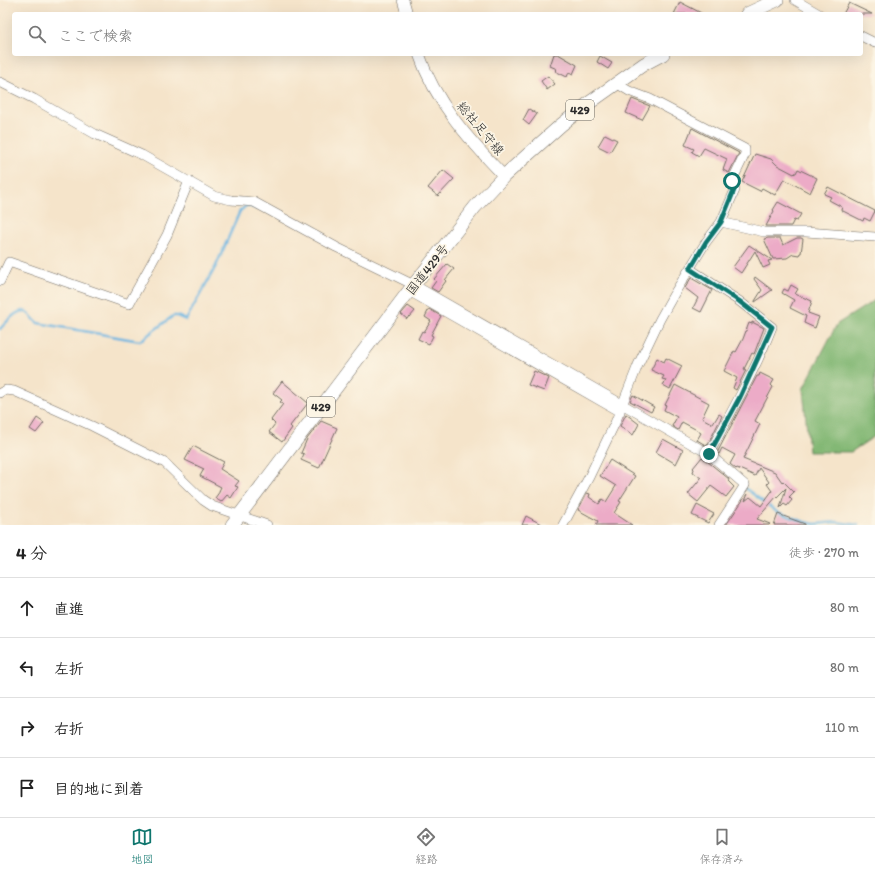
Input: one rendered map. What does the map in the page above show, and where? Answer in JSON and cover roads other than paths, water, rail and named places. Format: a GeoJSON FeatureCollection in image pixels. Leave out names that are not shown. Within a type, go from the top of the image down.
{"type":"FeatureCollection","features":[{"type":"Feature","properties":{"kind":"highway"},"geometry":{"type":"LineString","coordinates":[[751,12],[777,0]]}},
{"type":"Feature","properties":{"kind":"highway","name":"国道429号"},"geometry":{"type":"LineString","coordinates":[[232,525],[475,207],[504,176],[560,125],[616,83],[644,64],[660,56]]}},
{"type":"Feature","properties":{"kind":"main road"},"geometry":{"type":"LineString","coordinates":[[403,0],[406,12]]}},
{"type":"Feature","properties":{"kind":"main road","name":"総社足守線"},"geometry":{"type":"LineString","coordinates":[[420,56],[436,92],[456,124],[504,176]]}},
{"type":"Feature","properties":{"kind":"street"},"geometry":{"type":"LineString","coordinates":[[795,0],[816,12]]}},
{"type":"Feature","properties":{"kind":"street"},"geometry":{"type":"LineString","coordinates":[[863,37],[875,43]]}},
{"type":"Feature","properties":{"kind":"street"},"geometry":{"type":"LineString","coordinates":[[0,82],[34,99],[95,134],[142,154],[214,196],[222,199],[254,202],[412,288],[621,408],[709,454],[745,484],[719,525]]}},
{"type":"Feature","properties":{"kind":"street"},"geometry":{"type":"LineString","coordinates":[[563,525],[589,477],[621,408],[638,365],[660,319],[709,237],[721,222],[734,190],[732,181],[745,154],[745,149],[650,99],[629,91],[616,83]]}},
{"type":"Feature","properties":{"kind":"street"},"geometry":{"type":"LineString","coordinates":[[0,281],[9,262],[129,304],[167,235],[190,182]]}},
{"type":"Feature","properties":{"kind":"street"},"geometry":{"type":"LineString","coordinates":[[721,222],[764,232],[806,232],[875,237]]}},
{"type":"Feature","properties":{"kind":"street"},"geometry":{"type":"LineString","coordinates":[[690,269],[739,301],[772,327],[740,397],[709,454]]}},
{"type":"Feature","properties":{"kind":"street"},"geometry":{"type":"LineString","coordinates":[[0,393],[6,390],[14,391],[139,449],[170,467],[203,500],[212,506],[240,514],[267,525]]}},
{"type":"Feature","properties":{"kind":"waterway"},"geometry":{"type":"LineString","coordinates":[[0,329],[12,317],[23,311],[28,313],[38,323],[140,341],[173,316],[186,320],[216,266],[240,211],[247,205],[258,209]]}},
{"type":"Feature","properties":{"kind":"waterway"},"geometry":{"type":"LineString","coordinates":[[745,488],[777,512],[805,522],[815,524],[837,522],[858,525]]}}]}
